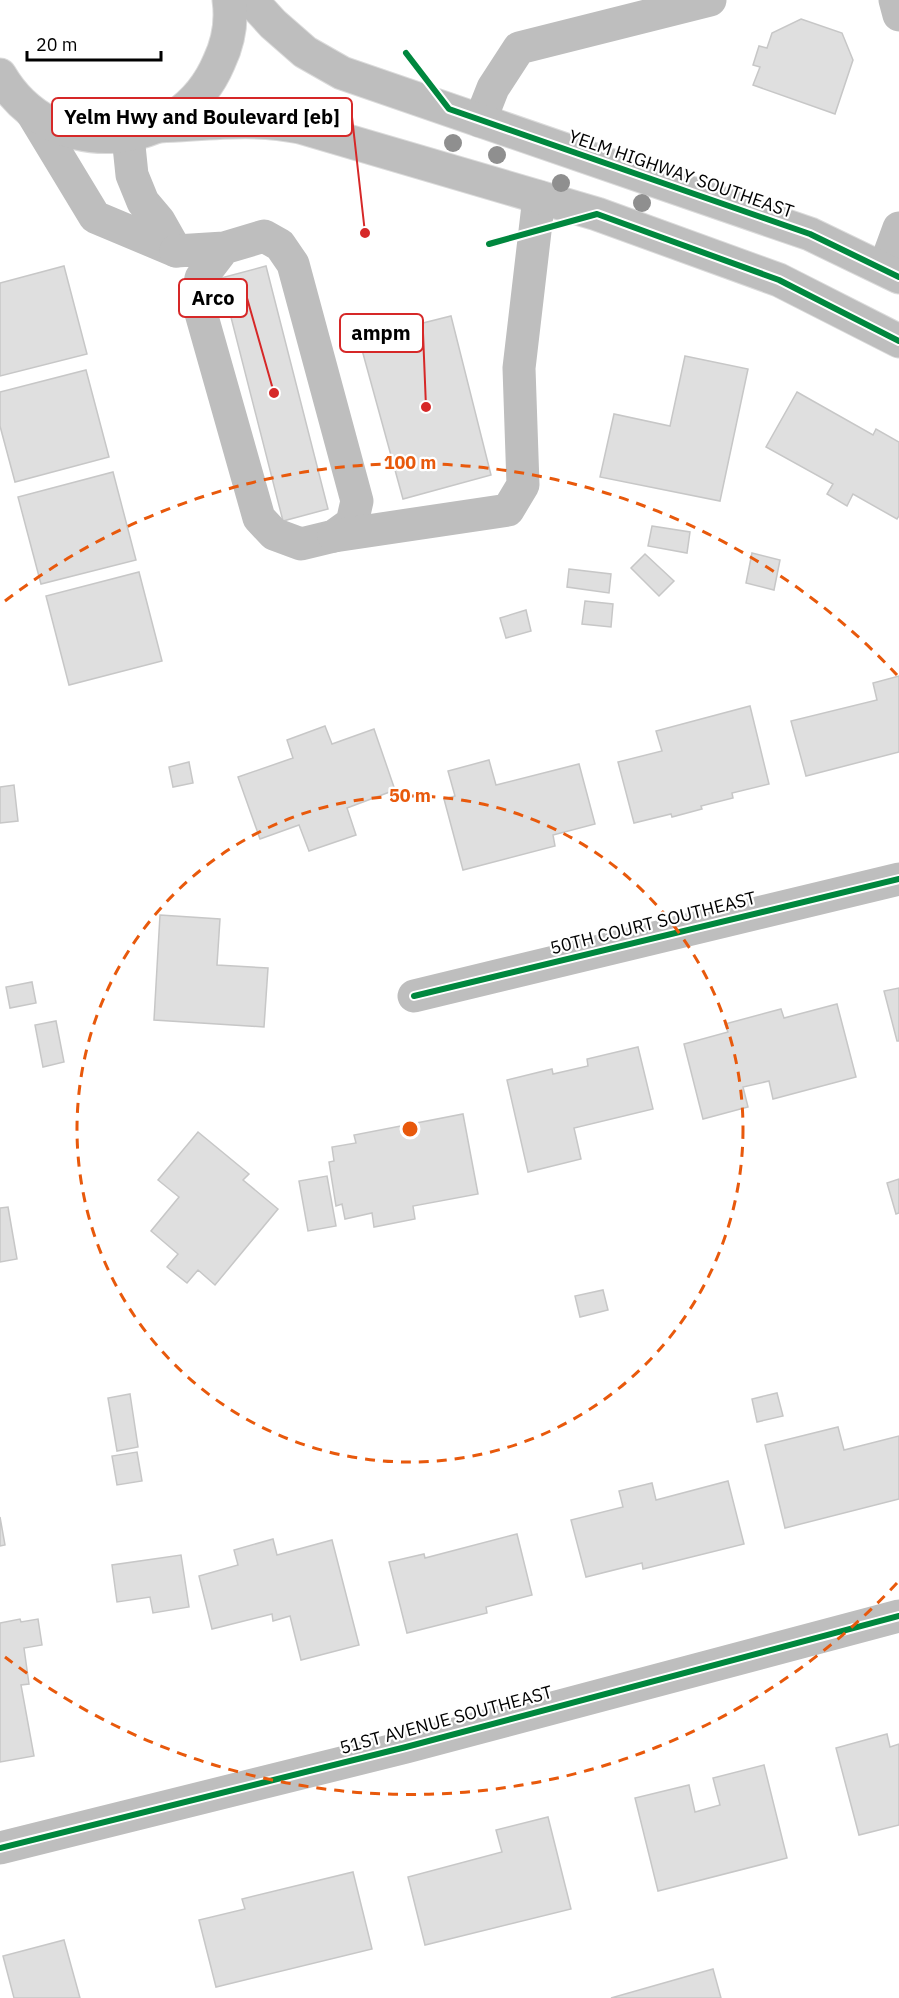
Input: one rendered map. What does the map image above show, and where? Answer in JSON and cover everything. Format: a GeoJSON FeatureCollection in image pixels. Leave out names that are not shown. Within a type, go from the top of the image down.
{"type":"FeatureCollection","features":[{"type":"Feature","properties":{"kind":"main road"},"geometry":{"type":"LineString","coordinates":[[160,126],[190,106],[213,78],[226,46],[231,10],[229,0]]}},
{"type":"Feature","properties":{"kind":"main road","name":"YELM HIGHWAY SOUTHEAST"},"geometry":{"type":"LineString","coordinates":[[251,0],[273,24],[305,52],[342,73],[810,234],[891,273]]}},
{"type":"Feature","properties":{"kind":"main road"},"geometry":{"type":"LineString","coordinates":[[480,121],[493,88],[519,48],[710,0]]}},
{"type":"Feature","properties":{"kind":"main road"},"geometry":{"type":"LineString","coordinates":[[895,0],[899,15]]}},
{"type":"Feature","properties":{"kind":"main road"},"geometry":{"type":"LineString","coordinates":[[0,75],[8,89],[32,113],[95,217],[176,251],[225,248],[264,236],[280,245],[293,264],[357,501],[351,523],[333,536]]}},
{"type":"Feature","properties":{"kind":"main road"},"geometry":{"type":"LineString","coordinates":[[32,113],[62,130],[94,138],[128,136],[160,126],[240,120],[277,122],[300,127],[597,214],[779,280],[899,341]]}},
{"type":"Feature","properties":{"kind":"main road"},"geometry":{"type":"LineString","coordinates":[[128,136],[132,175],[142,202],[159,221],[176,251]]}},
{"type":"Feature","properties":{"kind":"main road"},"geometry":{"type":"LineString","coordinates":[[225,248],[201,278],[196,299],[259,518],[274,534],[301,544],[333,536],[508,510],[523,485],[519,368],[538,197]]}},
{"type":"Feature","properties":{"kind":"main road"},"geometry":{"type":"LineString","coordinates":[[891,273],[899,228]]}},
{"type":"Feature","properties":{"kind":"main road","name":"50TH COURT SOUTHEAST"},"geometry":{"type":"LineString","coordinates":[[414,996],[899,879]]}},
{"type":"Feature","properties":{"kind":"main road","name":"51ST AVENUE SOUTHEAST"},"geometry":{"type":"LineString","coordinates":[[0,1848],[406,1747],[899,1616]]}},
{"type":"Feature","properties":{"kind":"building"},"geometry":{"type":"Polygon","coordinates":[[[801,19],[842,33],[853,60],[835,114],[753,85],[760,67],[753,65],[759,46],[767,48],[772,33],[801,19]]]}},
{"type":"Feature","properties":{"kind":"building"},"geometry":{"type":"Polygon","coordinates":[[[64,266],[87,354],[0,376],[0,283],[64,266]]]}},
{"type":"Feature","properties":{"kind":"building"},"geometry":{"type":"Polygon","coordinates":[[[266,266],[328,509],[283,521],[221,278],[266,266]]]}},
{"type":"Feature","properties":{"kind":"building"},"geometry":{"type":"Polygon","coordinates":[[[451,316],[491,475],[403,499],[359,339],[451,316]]]}},
{"type":"Feature","properties":{"kind":"building"},"geometry":{"type":"Polygon","coordinates":[[[685,356],[748,369],[720,501],[600,477],[614,414],[670,426],[685,356]]]}},
{"type":"Feature","properties":{"kind":"building"},"geometry":{"type":"Polygon","coordinates":[[[86,370],[109,457],[15,482],[0,426],[0,392],[86,370]]]}},
{"type":"Feature","properties":{"kind":"building"},"geometry":{"type":"Polygon","coordinates":[[[797,392],[873,435],[876,429],[899,442],[899,516],[897,519],[853,494],[847,506],[827,494],[833,484],[766,447],[797,392]]]}},
{"type":"Feature","properties":{"kind":"building"},"geometry":{"type":"Polygon","coordinates":[[[113,472],[136,560],[41,584],[18,497],[113,472]]]}},
{"type":"Feature","properties":{"kind":"building"},"geometry":{"type":"Polygon","coordinates":[[[652,526],[690,532],[687,553],[648,546],[652,526]]]}},
{"type":"Feature","properties":{"kind":"building"},"geometry":{"type":"Polygon","coordinates":[[[752,553],[780,560],[774,590],[746,583],[752,553]]]}},
{"type":"Feature","properties":{"kind":"building"},"geometry":{"type":"Polygon","coordinates":[[[645,554],[674,581],[659,596],[631,568],[645,554]]]}},
{"type":"Feature","properties":{"kind":"building"},"geometry":{"type":"Polygon","coordinates":[[[569,569],[611,574],[609,593],[567,587],[569,569]]]}},
{"type":"Feature","properties":{"kind":"building"},"geometry":{"type":"Polygon","coordinates":[[[139,572],[162,661],[69,685],[46,596],[139,572]]]}},
{"type":"Feature","properties":{"kind":"building"},"geometry":{"type":"Polygon","coordinates":[[[585,601],[613,604],[611,627],[582,624],[585,601]]]}},
{"type":"Feature","properties":{"kind":"building"},"geometry":{"type":"Polygon","coordinates":[[[526,610],[531,631],[506,638],[500,618],[526,610]]]}},
{"type":"Feature","properties":{"kind":"building"},"geometry":{"type":"Polygon","coordinates":[[[899,676],[899,752],[806,776],[791,721],[877,700],[873,683],[899,676]]]}},
{"type":"Feature","properties":{"kind":"building"},"geometry":{"type":"Polygon","coordinates":[[[750,706],[769,784],[732,793],[733,798],[701,806],[702,809],[634,823],[618,762],[662,751],[656,731],[750,706]]]}},
{"type":"Feature","properties":{"kind":"building"},"geometry":{"type":"Polygon","coordinates":[[[325,726],[332,744],[374,729],[395,790],[347,808],[356,835],[309,851],[299,825],[260,839],[238,777],[293,758],[287,740],[325,726]]]}},
{"type":"Feature","properties":{"kind":"building"},"geometry":{"type":"Polygon","coordinates":[[[489,760],[496,785],[579,764],[595,824],[553,835],[555,846],[463,870],[444,799],[455,796],[448,771],[489,760]]]}},
{"type":"Feature","properties":{"kind":"building"},"geometry":{"type":"Polygon","coordinates":[[[189,762],[193,783],[173,787],[169,767],[189,762]]]}},
{"type":"Feature","properties":{"kind":"building"},"geometry":{"type":"Polygon","coordinates":[[[14,785],[18,821],[0,823],[0,787],[14,785]]]}},
{"type":"Feature","properties":{"kind":"building"},"geometry":{"type":"Polygon","coordinates":[[[160,915],[220,919],[217,965],[268,968],[264,1027],[154,1020],[160,915]]]}},
{"type":"Feature","properties":{"kind":"building"},"geometry":{"type":"Polygon","coordinates":[[[32,982],[36,1003],[10,1008],[6,987],[32,982]]]}},
{"type":"Feature","properties":{"kind":"building"},"geometry":{"type":"Polygon","coordinates":[[[899,988],[899,1041],[897,1041],[884,991],[899,988]]]}},
{"type":"Feature","properties":{"kind":"building"},"geometry":{"type":"Polygon","coordinates":[[[837,1004],[856,1077],[773,1099],[769,1081],[743,1087],[748,1107],[703,1119],[684,1044],[728,1032],[725,1024],[781,1009],[784,1018],[837,1004]]]}},
{"type":"Feature","properties":{"kind":"building"},"geometry":{"type":"Polygon","coordinates":[[[56,1021],[64,1062],[43,1067],[35,1025],[56,1021]]]}},
{"type":"Feature","properties":{"kind":"building"},"geometry":{"type":"Polygon","coordinates":[[[638,1047],[653,1109],[574,1128],[581,1159],[528,1172],[507,1080],[552,1069],[553,1074],[588,1066],[587,1059],[638,1047]]]}},
{"type":"Feature","properties":{"kind":"building"},"geometry":{"type":"Polygon","coordinates":[[[463,1114],[478,1194],[413,1206],[415,1219],[374,1227],[372,1213],[345,1219],[342,1204],[336,1206],[329,1162],[334,1161],[332,1147],[356,1143],[354,1135],[463,1114]]]}},
{"type":"Feature","properties":{"kind":"building"},"geometry":{"type":"Polygon","coordinates":[[[198,1132],[249,1174],[243,1180],[278,1209],[215,1285],[198,1270],[187,1283],[167,1267],[178,1254],[151,1231],[179,1197],[158,1180],[198,1132]]]}},
{"type":"Feature","properties":{"kind":"building"},"geometry":{"type":"Polygon","coordinates":[[[327,1176],[336,1226],[308,1231],[299,1181],[327,1176]]]}},
{"type":"Feature","properties":{"kind":"building"},"geometry":{"type":"Polygon","coordinates":[[[899,1179],[899,1213],[896,1214],[887,1183],[899,1179]]]}},
{"type":"Feature","properties":{"kind":"building"},"geometry":{"type":"Polygon","coordinates":[[[8,1207],[17,1259],[0,1262],[0,1208],[8,1207]]]}},
{"type":"Feature","properties":{"kind":"building"},"geometry":{"type":"Polygon","coordinates":[[[603,1290],[608,1310],[580,1317],[575,1296],[603,1290]]]}},
{"type":"Feature","properties":{"kind":"building"},"geometry":{"type":"Polygon","coordinates":[[[777,1393],[783,1416],[757,1422],[752,1399],[777,1393]]]}},
{"type":"Feature","properties":{"kind":"building"},"geometry":{"type":"Polygon","coordinates":[[[130,1394],[138,1447],[117,1451],[108,1398],[130,1394]]]}},
{"type":"Feature","properties":{"kind":"building"},"geometry":{"type":"Polygon","coordinates":[[[838,1427],[844,1450],[899,1436],[899,1499],[785,1528],[765,1445],[838,1427]]]}},
{"type":"Feature","properties":{"kind":"building"},"geometry":{"type":"Polygon","coordinates":[[[137,1452],[142,1481],[117,1485],[112,1456],[137,1452]]]}},
{"type":"Feature","properties":{"kind":"building"},"geometry":{"type":"Polygon","coordinates":[[[728,1481],[744,1544],[643,1569],[642,1563],[586,1577],[571,1520],[623,1507],[619,1491],[652,1483],[656,1500],[728,1481]]]}},
{"type":"Feature","properties":{"kind":"building"},"geometry":{"type":"Polygon","coordinates":[[[0,1517],[5,1545],[0,1546],[0,1517]]]}},
{"type":"Feature","properties":{"kind":"building"},"geometry":{"type":"Polygon","coordinates":[[[517,1534],[532,1595],[486,1607],[487,1613],[407,1633],[389,1562],[424,1554],[425,1558],[517,1534]]]}},
{"type":"Feature","properties":{"kind":"building"},"geometry":{"type":"Polygon","coordinates":[[[273,1539],[277,1555],[332,1540],[359,1645],[301,1660],[290,1616],[273,1621],[272,1614],[212,1629],[199,1576],[238,1565],[234,1550],[273,1539]]]}},
{"type":"Feature","properties":{"kind":"building"},"geometry":{"type":"Polygon","coordinates":[[[181,1555],[189,1607],[153,1613],[150,1597],[117,1602],[112,1565],[181,1555]]]}},
{"type":"Feature","properties":{"kind":"building"},"geometry":{"type":"Polygon","coordinates":[[[20,1619],[21,1622],[38,1619],[42,1645],[24,1648],[29,1684],[21,1685],[34,1756],[0,1762],[0,1623],[20,1619]]]}},
{"type":"Feature","properties":{"kind":"building"},"geometry":{"type":"Polygon","coordinates":[[[887,1734],[890,1747],[899,1744],[899,1825],[859,1835],[836,1748],[887,1734]]]}},
{"type":"Feature","properties":{"kind":"building"},"geometry":{"type":"Polygon","coordinates":[[[764,1765],[787,1858],[658,1891],[635,1798],[689,1785],[695,1812],[720,1805],[713,1778],[764,1765]]]}},
{"type":"Feature","properties":{"kind":"building"},"geometry":{"type":"Polygon","coordinates":[[[548,1817],[571,1909],[425,1945],[408,1877],[502,1852],[496,1830],[548,1817]]]}},
{"type":"Feature","properties":{"kind":"building"},"geometry":{"type":"Polygon","coordinates":[[[353,1872],[372,1949],[216,1987],[199,1920],[245,1909],[242,1899],[353,1872]]]}},
{"type":"Feature","properties":{"kind":"building"},"geometry":{"type":"Polygon","coordinates":[[[64,1940],[80,1998],[14,1998],[3,1956],[64,1940]]]}},
{"type":"Feature","properties":{"kind":"building"},"geometry":{"type":"Polygon","coordinates":[[[713,1969],[721,1998],[611,1998],[713,1969]]]}},
{"type":"Feature","properties":{"kind":"cycle path"},"geometry":{"type":"LineString","coordinates":[[406,53],[449,109],[810,234],[899,277]]}},
{"type":"Feature","properties":{"kind":"cycle path"},"geometry":{"type":"LineString","coordinates":[[489,244],[597,214],[779,280],[899,341]]}},
{"type":"Feature","properties":{"kind":"cycle path"},"geometry":{"type":"LineString","coordinates":[[414,996],[899,879]]}},
{"type":"Feature","properties":{"kind":"cycle path"},"geometry":{"type":"LineString","coordinates":[[0,1848],[406,1747],[899,1616]]}},
{"type":"Feature","properties":{"kind":"place","name":"Yelm Hwy and Boulevard [eb]"},"geometry":{"type":"Point","coordinates":[365,233]}},
{"type":"Feature","properties":{"kind":"place","name":"Arco"},"geometry":{"type":"Point","coordinates":[274,393]}},
{"type":"Feature","properties":{"kind":"place","name":"ampm"},"geometry":{"type":"Point","coordinates":[426,407]}}]}
